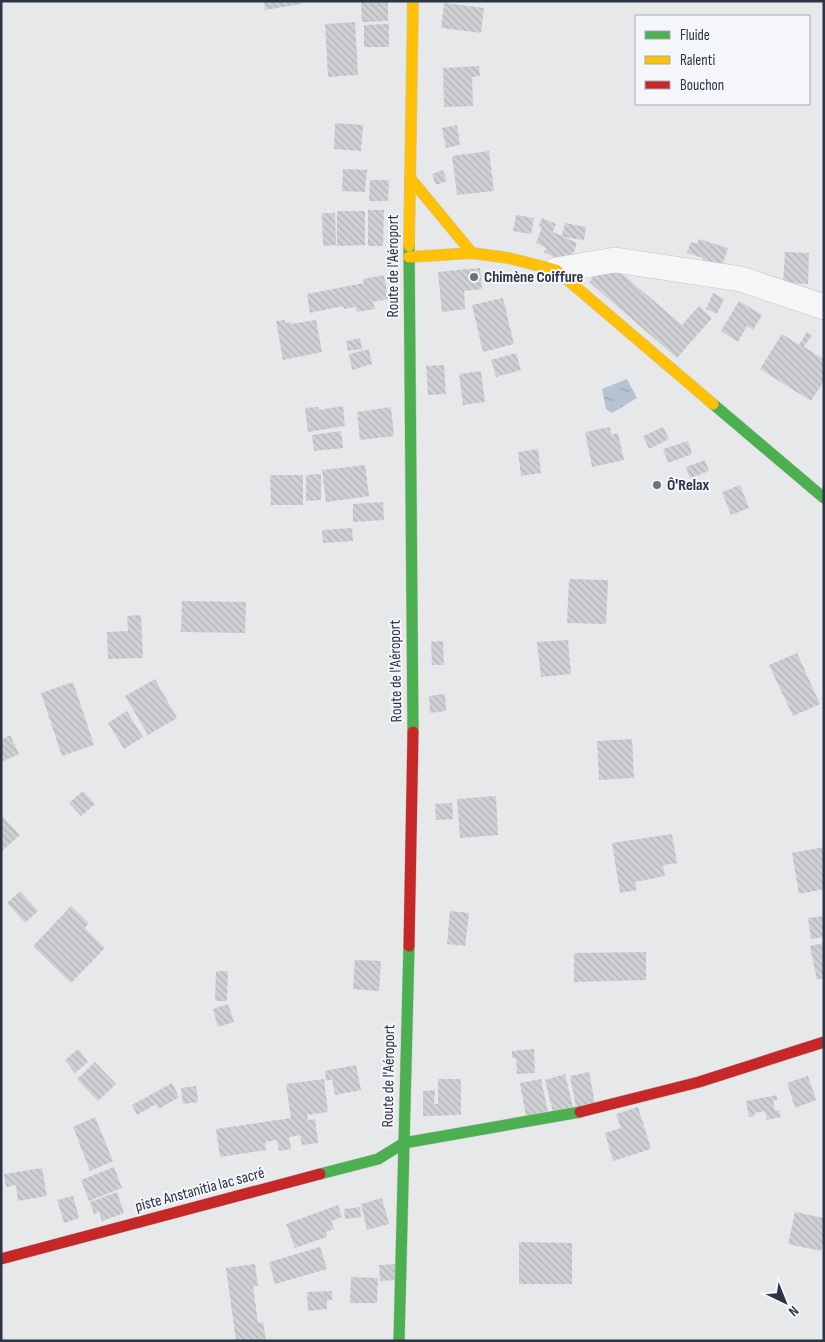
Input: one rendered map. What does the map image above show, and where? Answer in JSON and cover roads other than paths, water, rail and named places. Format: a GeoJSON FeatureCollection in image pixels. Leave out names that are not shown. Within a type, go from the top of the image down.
{"type":"FeatureCollection","features":[{"type":"Feature","properties":{"kind":"street","name":"Route de l'Aéroport"},"geometry":{"type":"LineString","coordinates":[[400,1341],[413,766],[409,257],[413,1]]}},
{"type":"Feature","properties":{"kind":"street"},"geometry":{"type":"LineString","coordinates":[[410,178],[472,253]]}},
{"type":"Feature","properties":{"kind":"street"},"geometry":{"type":"LineString","coordinates":[[409,257],[472,253],[509,258],[556,270],[615,260],[741,279],[824,307]]}},
{"type":"Feature","properties":{"kind":"street"},"geometry":{"type":"LineString","coordinates":[[556,270],[824,498]]}},
{"type":"Feature","properties":{"kind":"street"},"geometry":{"type":"LineString","coordinates":[[404,1143],[598,1109],[699,1082],[824,1042]]}},
{"type":"Feature","properties":{"kind":"street","name":"piste Anstanitia lac sacré"},"geometry":{"type":"LineString","coordinates":[[1,1259],[378,1159],[404,1143]]}},
{"type":"Feature","properties":{"kind":"water"},"geometry":{"type":"Polygon","coordinates":[[[627,379],[637,398],[612,413],[606,409],[602,389],[627,379]]]}},
{"type":"Feature","properties":{"kind":"place","name":"Chimène Coiffure"},"geometry":{"type":"Point","coordinates":[474,277]}},
{"type":"Feature","properties":{"kind":"place","name":"Ô'Relax"},"geometry":{"type":"Point","coordinates":[657,485]}}]}
